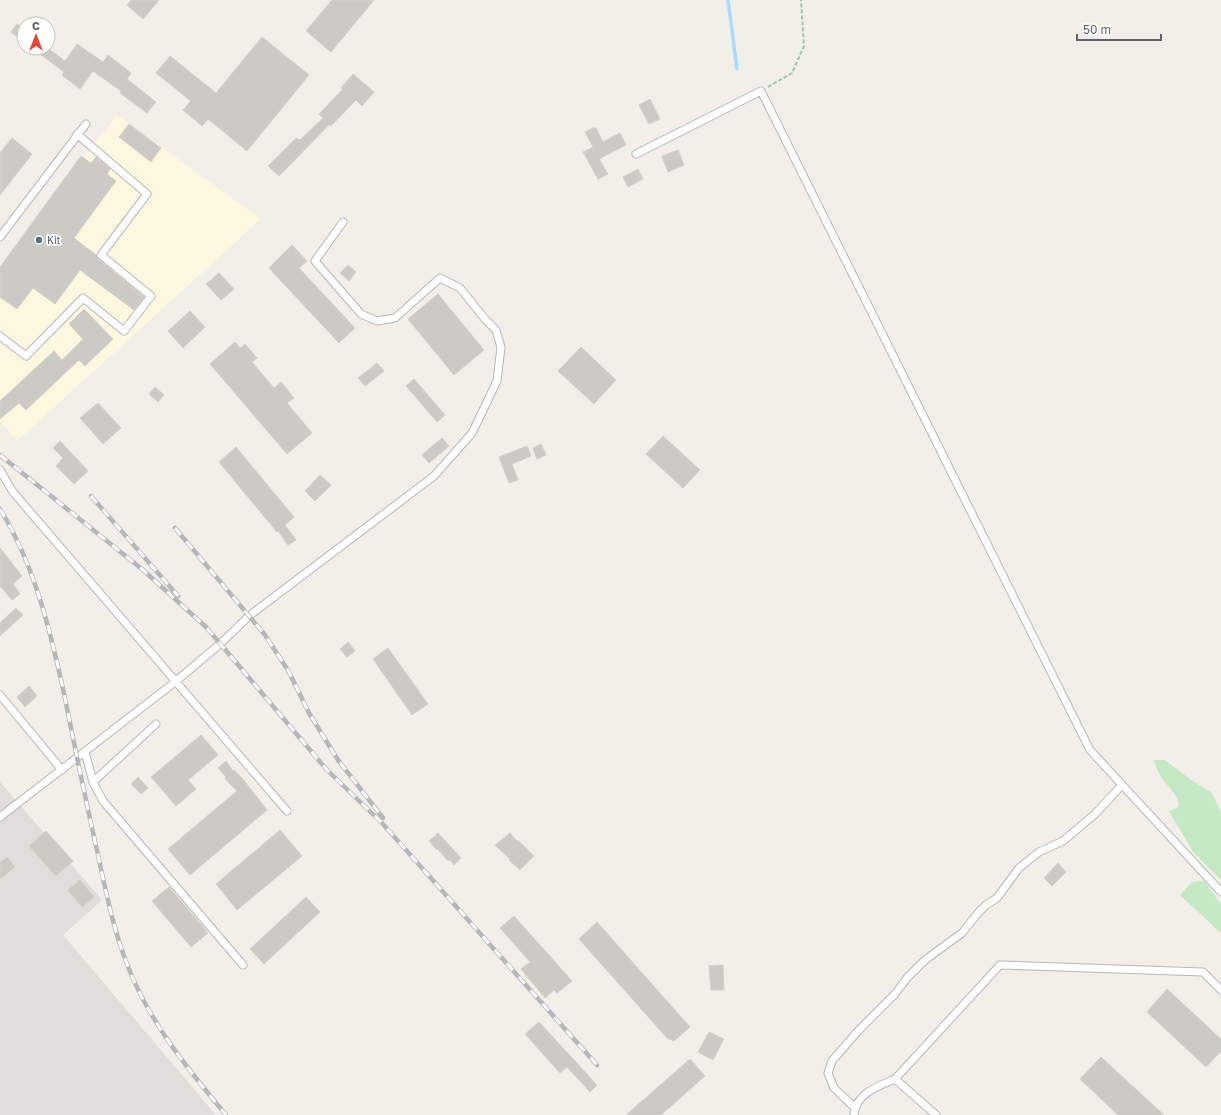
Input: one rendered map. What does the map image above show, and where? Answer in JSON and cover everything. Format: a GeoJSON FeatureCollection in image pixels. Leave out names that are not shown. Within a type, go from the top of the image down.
{"type":"FeatureCollection","features":[{"type":"Feature","properties":{"kind":"lane"},"geometry":{"type":"LineString","coordinates":[[636,154],[761,91],[1090,750],[1221,892]]}},
{"type":"Feature","properties":{"kind":"lane"},"geometry":{"type":"LineString","coordinates":[[0,237],[86,124]]}},
{"type":"Feature","properties":{"kind":"lane"},"geometry":{"type":"LineString","coordinates":[[0,336],[26,356],[83,298],[124,331],[151,296],[101,255],[147,194],[77,134]]}},
{"type":"Feature","properties":{"kind":"lane"},"geometry":{"type":"LineString","coordinates":[[0,817],[175,682],[220,644],[249,616],[434,476],[472,434],[497,380],[501,347],[496,330],[460,288],[440,278],[395,318],[377,321],[361,314],[315,261],[343,222]]}},
{"type":"Feature","properties":{"kind":"lane"},"geometry":{"type":"LineString","coordinates":[[0,470],[13,492],[287,811]]}},
{"type":"Feature","properties":{"kind":"lane"},"geometry":{"type":"LineString","coordinates":[[0,695],[62,770]]}},
{"type":"Feature","properties":{"kind":"lane"},"geometry":{"type":"LineString","coordinates":[[92,782],[156,724]]}},
{"type":"Feature","properties":{"kind":"lane"},"geometry":{"type":"LineString","coordinates":[[85,752],[92,782],[103,801],[243,966]]}},
{"type":"Feature","properties":{"kind":"lane"},"geometry":{"type":"LineString","coordinates":[[1122,785],[1096,814],[1063,840],[1039,852],[1020,868],[997,898],[986,905],[962,933],[925,960],[907,978],[895,994],[858,1031],[832,1061],[828,1073],[834,1088],[854,1111],[857,1103],[871,1089],[895,1079],[1000,965],[1203,972],[1221,990]]}},
{"type":"Feature","properties":{"kind":"lane"},"geometry":{"type":"LineString","coordinates":[[895,1079],[936,1115]]}},
{"type":"Feature","properties":{"kind":"path"},"geometry":{"type":"LineString","coordinates":[[761,91],[792,72],[804,46],[801,0]]}},
{"type":"Feature","properties":{"kind":"shaded area"},"geometry":{"type":"Polygon","coordinates":[[[117,115],[261,219],[17,441],[0,421],[0,267],[117,115]]]}},
{"type":"Feature","properties":{"kind":"shaded area"},"geometry":{"type":"Polygon","coordinates":[[[0,782],[102,900],[63,935],[216,1115],[0,1115],[0,782]]]}},
{"type":"Feature","properties":{"kind":"green space"},"geometry":{"type":"Polygon","coordinates":[[[1154,760],[1165,760],[1191,780],[1212,793],[1221,813],[1221,880],[1194,853],[1169,811],[1179,807],[1177,798],[1157,770],[1154,760]]]}},
{"type":"Feature","properties":{"kind":"green space"},"geometry":{"type":"Polygon","coordinates":[[[1204,881],[1221,904],[1221,933],[1180,895],[1192,882],[1204,881]]]}},
{"type":"Feature","properties":{"kind":"building"},"geometry":{"type":"Polygon","coordinates":[[[131,0],[159,0],[143,19],[127,5],[131,0]]]}},
{"type":"Feature","properties":{"kind":"building"},"geometry":{"type":"Polygon","coordinates":[[[332,0],[374,0],[331,52],[306,31],[332,0]]]}},
{"type":"Feature","properties":{"kind":"building"},"geometry":{"type":"Polygon","coordinates":[[[16,25],[16,36],[11,32],[16,25]]]}},
{"type":"Feature","properties":{"kind":"building"},"geometry":{"type":"Polygon","coordinates":[[[262,37],[309,75],[247,151],[208,119],[202,126],[183,110],[191,101],[156,73],[170,56],[216,93],[262,37]]]}},
{"type":"Feature","properties":{"kind":"building"},"geometry":{"type":"Polygon","coordinates":[[[77,44],[103,62],[108,55],[131,73],[127,79],[156,102],[147,113],[120,93],[121,91],[93,71],[80,89],[62,75],[64,72],[43,56],[56,56],[56,54],[65,61],[77,44]]]}},
{"type":"Feature","properties":{"kind":"building"},"geometry":{"type":"Polygon","coordinates":[[[353,74],[374,92],[362,106],[356,100],[279,176],[268,166],[296,138],[300,140],[323,118],[319,114],[343,89],[341,88],[353,74]]]}},
{"type":"Feature","properties":{"kind":"building"},"geometry":{"type":"Polygon","coordinates":[[[650,99],[660,119],[649,124],[639,105],[650,99]]]}},
{"type":"Feature","properties":{"kind":"building"},"geometry":{"type":"Polygon","coordinates":[[[129,124],[161,148],[151,162],[119,137],[129,124]]]}},
{"type":"Feature","properties":{"kind":"building"},"geometry":{"type":"Polygon","coordinates":[[[596,128],[603,142],[620,133],[626,145],[599,159],[608,174],[598,179],[583,152],[593,147],[585,132],[596,128]]]}},
{"type":"Feature","properties":{"kind":"building"},"geometry":{"type":"Polygon","coordinates":[[[12,138],[32,154],[0,195],[0,153],[12,138]]]}},
{"type":"Feature","properties":{"kind":"building"},"geometry":{"type":"Polygon","coordinates":[[[678,150],[684,165],[668,172],[662,156],[678,150]]]}},
{"type":"Feature","properties":{"kind":"building"},"geometry":{"type":"Polygon","coordinates":[[[81,156],[91,163],[96,157],[110,169],[107,174],[116,181],[74,238],[144,297],[134,310],[80,270],[55,304],[33,288],[17,309],[0,297],[0,267],[81,156]]]}},
{"type":"Feature","properties":{"kind":"building"},"geometry":{"type":"Polygon","coordinates":[[[638,169],[643,179],[628,187],[623,177],[638,169]]]}},
{"type":"Feature","properties":{"kind":"building"},"geometry":{"type":"Polygon","coordinates":[[[292,245],[307,261],[299,268],[355,328],[339,343],[269,268],[292,245]]]}},
{"type":"Feature","properties":{"kind":"building"},"geometry":{"type":"Polygon","coordinates":[[[348,265],[356,272],[349,281],[340,273],[348,265]]]}},
{"type":"Feature","properties":{"kind":"building"},"geometry":{"type":"Polygon","coordinates":[[[219,273],[234,289],[221,300],[206,284],[219,273]]]}},
{"type":"Feature","properties":{"kind":"building"},"geometry":{"type":"Polygon","coordinates":[[[438,294],[484,350],[454,375],[408,319],[438,294]]]}},
{"type":"Feature","properties":{"kind":"building"},"geometry":{"type":"Polygon","coordinates":[[[84,309],[113,339],[85,366],[79,360],[26,410],[19,403],[0,419],[0,401],[54,351],[62,360],[83,339],[69,324],[84,309]]]}},
{"type":"Feature","properties":{"kind":"building"},"geometry":{"type":"Polygon","coordinates":[[[190,311],[205,327],[183,348],[168,331],[190,311]]]}},
{"type":"Feature","properties":{"kind":"building"},"geometry":{"type":"Polygon","coordinates":[[[235,342],[240,348],[245,344],[257,358],[252,362],[274,388],[281,382],[294,398],[287,403],[312,433],[287,454],[210,364],[235,342]]]}},
{"type":"Feature","properties":{"kind":"building"},"geometry":{"type":"Polygon","coordinates":[[[581,347],[616,380],[594,404],[558,371],[581,347]]]}},
{"type":"Feature","properties":{"kind":"building"},"geometry":{"type":"Polygon","coordinates":[[[377,363],[384,371],[365,386],[358,378],[377,363]]]}},
{"type":"Feature","properties":{"kind":"building"},"geometry":{"type":"Polygon","coordinates":[[[414,379],[445,415],[437,422],[406,386],[414,379]]]}},
{"type":"Feature","properties":{"kind":"building"},"geometry":{"type":"Polygon","coordinates":[[[155,387],[164,395],[158,402],[149,394],[155,387]]]}},
{"type":"Feature","properties":{"kind":"building"},"geometry":{"type":"Polygon","coordinates":[[[98,403],[121,428],[103,444],[80,418],[98,403]]]}},
{"type":"Feature","properties":{"kind":"building"},"geometry":{"type":"Polygon","coordinates":[[[663,436],[700,470],[683,488],[646,454],[663,436]]]}},
{"type":"Feature","properties":{"kind":"building"},"geometry":{"type":"Polygon","coordinates":[[[442,438],[449,446],[429,463],[422,455],[442,438]]]}},
{"type":"Feature","properties":{"kind":"building"},"geometry":{"type":"Polygon","coordinates":[[[60,441],[88,471],[74,484],[56,466],[63,458],[53,448],[60,441]]]}},
{"type":"Feature","properties":{"kind":"building"},"geometry":{"type":"Polygon","coordinates":[[[541,444],[546,455],[537,459],[533,448],[541,444]]]}},
{"type":"Feature","properties":{"kind":"building"},"geometry":{"type":"Polygon","coordinates":[[[527,446],[531,456],[512,464],[518,480],[509,483],[499,457],[527,446]]]}},
{"type":"Feature","properties":{"kind":"building"},"geometry":{"type":"Polygon","coordinates":[[[236,447],[294,517],[285,525],[296,540],[288,545],[278,531],[277,532],[219,462],[236,447]]]}},
{"type":"Feature","properties":{"kind":"building"},"geometry":{"type":"Polygon","coordinates":[[[320,475],[331,485],[315,501],[305,491],[320,475]]]}},
{"type":"Feature","properties":{"kind":"building"},"geometry":{"type":"Polygon","coordinates":[[[0,548],[22,576],[13,584],[20,594],[12,600],[0,586],[0,548]]]}},
{"type":"Feature","properties":{"kind":"building"},"geometry":{"type":"Polygon","coordinates":[[[16,608],[23,615],[0,636],[0,623],[16,608]]]}},
{"type":"Feature","properties":{"kind":"building"},"geometry":{"type":"Polygon","coordinates":[[[348,642],[355,651],[347,657],[340,649],[348,642]]]}},
{"type":"Feature","properties":{"kind":"building"},"geometry":{"type":"Polygon","coordinates":[[[388,648],[428,704],[412,715],[373,659],[388,648]]]}},
{"type":"Feature","properties":{"kind":"building"},"geometry":{"type":"Polygon","coordinates":[[[29,686],[37,696],[25,707],[17,697],[29,686]]]}},
{"type":"Feature","properties":{"kind":"building"},"geometry":{"type":"Polygon","coordinates":[[[201,735],[218,755],[188,780],[196,789],[176,806],[151,777],[201,735]]]}},
{"type":"Feature","properties":{"kind":"building"},"geometry":{"type":"Polygon","coordinates":[[[226,761],[233,771],[234,770],[242,778],[267,810],[190,875],[168,849],[237,791],[225,779],[226,777],[218,768],[226,761]]]}},
{"type":"Feature","properties":{"kind":"building"},"geometry":{"type":"Polygon","coordinates":[[[138,777],[148,788],[141,794],[131,784],[138,777]]]}},
{"type":"Feature","properties":{"kind":"building"},"geometry":{"type":"Polygon","coordinates":[[[280,830],[302,856],[237,910],[216,884],[280,830]]]}},
{"type":"Feature","properties":{"kind":"building"},"geometry":{"type":"Polygon","coordinates":[[[46,831],[73,861],[56,876],[29,846],[46,831]]]}},
{"type":"Feature","properties":{"kind":"building"},"geometry":{"type":"Polygon","coordinates":[[[438,833],[461,858],[454,865],[450,860],[448,861],[429,841],[438,833]]]}},
{"type":"Feature","properties":{"kind":"building"},"geometry":{"type":"Polygon","coordinates":[[[510,833],[534,856],[520,870],[495,845],[510,833]]]}},
{"type":"Feature","properties":{"kind":"building"},"geometry":{"type":"Polygon","coordinates":[[[7,857],[15,867],[0,879],[0,863],[7,857]]]}},
{"type":"Feature","properties":{"kind":"building"},"geometry":{"type":"Polygon","coordinates":[[[1058,863],[1066,872],[1052,886],[1044,878],[1058,863]]]}},
{"type":"Feature","properties":{"kind":"building"},"geometry":{"type":"Polygon","coordinates":[[[80,880],[94,897],[82,907],[68,890],[80,880]]]}},
{"type":"Feature","properties":{"kind":"building"},"geometry":{"type":"Polygon","coordinates":[[[169,887],[208,933],[191,947],[152,901],[169,887]]]}},
{"type":"Feature","properties":{"kind":"building"},"geometry":{"type":"Polygon","coordinates":[[[306,897],[320,912],[264,964],[250,949],[306,897]]]}},
{"type":"Feature","properties":{"kind":"building"},"geometry":{"type":"Polygon","coordinates":[[[514,916],[572,981],[557,993],[554,990],[545,998],[521,969],[530,962],[500,928],[514,916]]]}},
{"type":"Feature","properties":{"kind":"building"},"geometry":{"type":"Polygon","coordinates":[[[597,922],[690,1027],[674,1041],[667,1038],[579,939],[597,922]]]}},
{"type":"Feature","properties":{"kind":"building"},"geometry":{"type":"Polygon","coordinates":[[[723,965],[724,990],[711,990],[709,966],[723,965]]]}},
{"type":"Feature","properties":{"kind":"building"},"geometry":{"type":"Polygon","coordinates":[[[1167,989],[1221,1039],[1221,1051],[1206,1067],[1147,1012],[1167,989]]]}},
{"type":"Feature","properties":{"kind":"building"},"geometry":{"type":"Polygon","coordinates":[[[539,1022],[597,1085],[590,1092],[567,1067],[560,1073],[525,1034],[539,1022]]]}},
{"type":"Feature","properties":{"kind":"building"},"geometry":{"type":"Polygon","coordinates":[[[709,1032],[724,1039],[713,1060],[698,1052],[709,1032]]]}},
{"type":"Feature","properties":{"kind":"building"},"geometry":{"type":"Polygon","coordinates":[[[1101,1057],[1164,1115],[1118,1115],[1080,1079],[1101,1057]]]}},
{"type":"Feature","properties":{"kind":"building"},"geometry":{"type":"Polygon","coordinates":[[[690,1059],[705,1076],[661,1115],[626,1115],[690,1059]]]}},
{"type":"Feature","properties":{"kind":"waterway"},"geometry":{"type":"LineString","coordinates":[[728,0],[737,69]]}},
{"type":"Feature","properties":{"kind":"railway"},"geometry":{"type":"LineString","coordinates":[[0,455],[143,570],[206,627],[327,770],[382,823],[597,1065]]}},
{"type":"Feature","properties":{"kind":"railway"},"geometry":{"type":"LineString","coordinates":[[91,496],[178,596]]}},
{"type":"Feature","properties":{"kind":"railway"},"geometry":{"type":"LineString","coordinates":[[0,509],[23,553],[48,625],[109,906],[127,964],[146,1005],[170,1044],[226,1115]]}},
{"type":"Feature","properties":{"kind":"railway"},"geometry":{"type":"LineString","coordinates":[[175,528],[265,635],[289,672],[309,713],[338,760],[383,818]]}},
{"type":"Feature","properties":{"kind":"place","name":"Kit"},"geometry":{"type":"Point","coordinates":[39,240]}}]}
